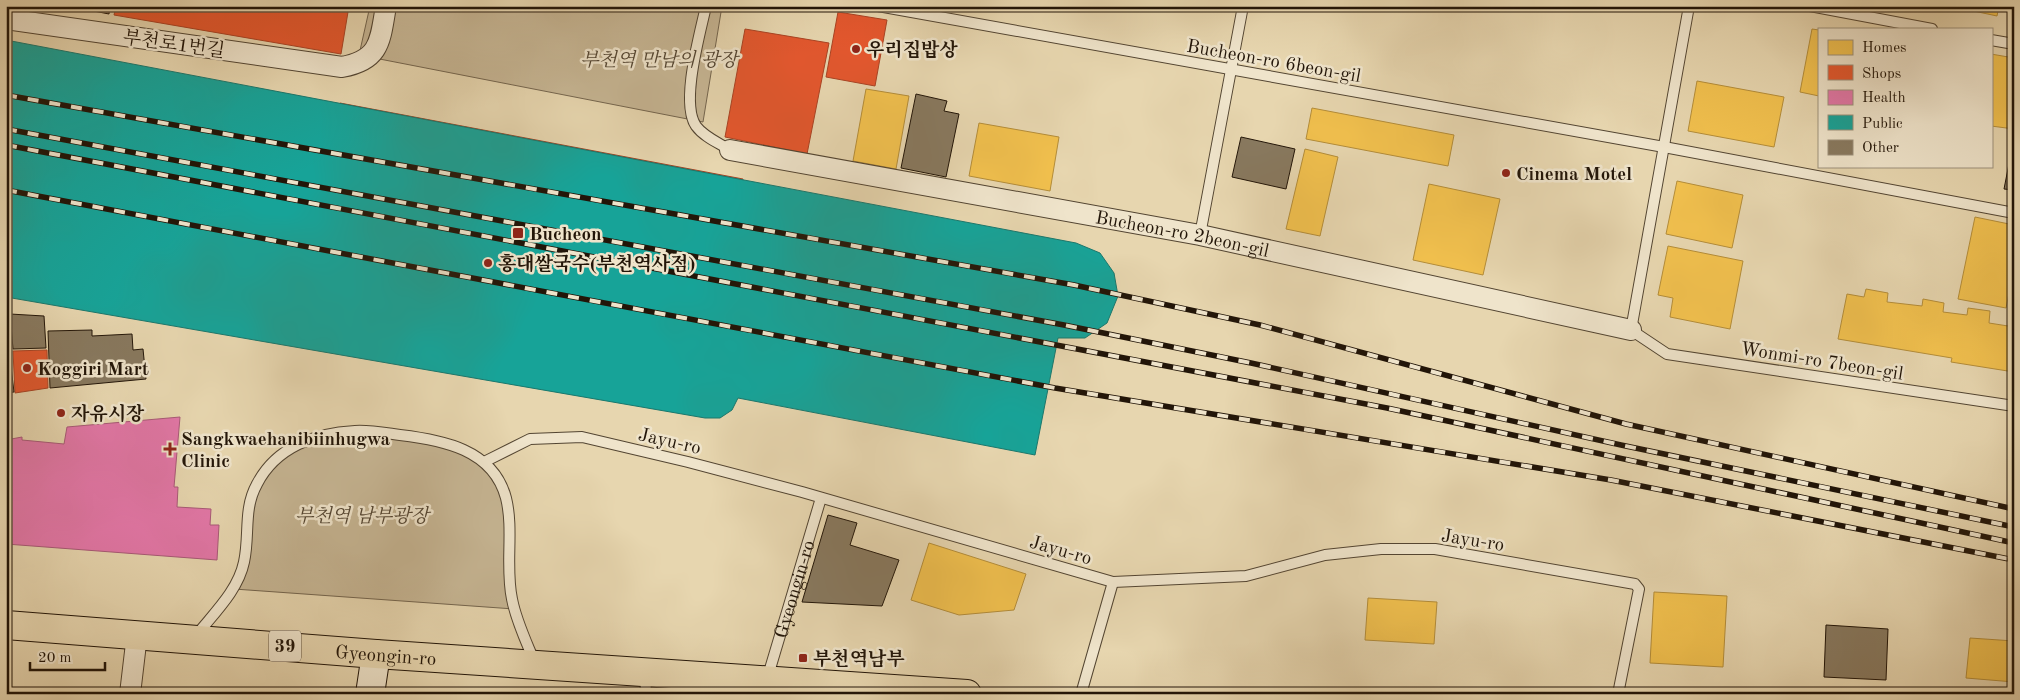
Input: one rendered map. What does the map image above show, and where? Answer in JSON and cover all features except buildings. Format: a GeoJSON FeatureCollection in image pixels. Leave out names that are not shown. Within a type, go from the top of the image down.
{"type":"FeatureCollection","features":[{"type":"Feature","properties":{"kind":"main road","name":"Gyeongin-ro"},"geometry":{"type":"LineString","coordinates":[[6,625],[376,654],[535,664],[646,683],[766,680],[967,694]]}},
{"type":"Feature","properties":{"kind":"street","name":"부천로1번길"},"geometry":{"type":"LineString","coordinates":[[6,20],[342,67],[365,61],[377,47],[386,6]]}},
{"type":"Feature","properties":{"kind":"street","name":"Bucheon-ro 2beon-gil"},"geometry":{"type":"LineString","coordinates":[[730,150],[1200,235],[1631,330]]}},
{"type":"Feature","properties":{"kind":"street"},"geometry":{"type":"LineString","coordinates":[[130,694],[138,635]]}},
{"type":"Feature","properties":{"kind":"street"},"geometry":{"type":"LineString","coordinates":[[370,694],[376,654]]}},
{"type":"Feature","properties":{"kind":"lane"},"geometry":{"type":"LineString","coordinates":[[706,6],[689,96],[689,111],[696,126],[706,135],[730,150]]}},
{"type":"Feature","properties":{"kind":"lane","name":"Bucheon-ro 6beon-gil"},"geometry":{"type":"LineString","coordinates":[[878,6],[1664,146],[2014,213]]}},
{"type":"Feature","properties":{"kind":"lane"},"geometry":{"type":"LineString","coordinates":[[1200,235],[1243,6]]}},
{"type":"Feature","properties":{"kind":"lane"},"geometry":{"type":"LineString","coordinates":[[1631,330],[1689,6]]}},
{"type":"Feature","properties":{"kind":"lane"},"geometry":{"type":"LineString","coordinates":[[1810,6],[1927,28]]}},
{"type":"Feature","properties":{"kind":"lane"},"geometry":{"type":"LineString","coordinates":[[1992,40],[2014,44]]}},
{"type":"Feature","properties":{"kind":"lane","name":"Wonmi-ro 7beon-gil"},"geometry":{"type":"LineString","coordinates":[[1631,330],[1667,354],[2014,406]]}},
{"type":"Feature","properties":{"kind":"lane"},"geometry":{"type":"LineString","coordinates":[[193,639],[234,589],[244,562],[247,510],[256,484],[274,461],[296,444],[328,432],[363,430],[444,442],[459,447],[484,462],[495,474],[506,498],[511,597],[535,664]]}},
{"type":"Feature","properties":{"kind":"lane","name":"Jayu-ro"},"geometry":{"type":"LineString","coordinates":[[484,462],[530,439],[582,437],[688,462],[821,498],[1114,582],[1246,576],[1325,555],[1381,550],[1435,550],[1635,584],[1639,590],[1618,694]]}},
{"type":"Feature","properties":{"kind":"lane","name":"Gyeongin-ro"},"geometry":{"type":"LineString","coordinates":[[766,680],[821,498]]}},
{"type":"Feature","properties":{"kind":"lane"},"geometry":{"type":"LineString","coordinates":[[1081,694],[1114,582]]}},
{"type":"Feature","properties":{"kind":"green space","name":"부천역 만남의 광장"},"geometry":{"type":"Polygon","coordinates":[[[370,6],[722,6],[703,122],[359,55],[370,6]]]}},
{"type":"Feature","properties":{"kind":"green space","name":"부천역 남부광장"},"geometry":{"type":"Polygon","coordinates":[[[355,431],[444,442],[490,469],[507,510],[514,609],[234,589],[257,484],[280,456],[307,440],[355,431]]]}},
{"type":"Feature","properties":{"kind":"railway"},"geometry":{"type":"LineString","coordinates":[[6,95],[1074,285],[1260,325],[1626,424],[2014,509]]}},
{"type":"Feature","properties":{"kind":"railway"},"geometry":{"type":"LineString","coordinates":[[6,129],[1064,325],[1251,363],[1621,445],[2014,527]]}},
{"type":"Feature","properties":{"kind":"railway"},"geometry":{"type":"LineString","coordinates":[[6,145],[1387,408],[2014,543]]}},
{"type":"Feature","properties":{"kind":"railway"},"geometry":{"type":"LineString","coordinates":[[6,190],[1055,388],[1611,480],[2014,560]]}},
{"type":"Feature","properties":{"kind":"place","name":"우리집밥상"},"geometry":{"type":"Point","coordinates":[856,49]}},
{"type":"Feature","properties":{"kind":"place","name":"Cinema Motel"},"geometry":{"type":"Point","coordinates":[1506,173]}},
{"type":"Feature","properties":{"kind":"place","name":"Bucheon"},"geometry":{"type":"Point","coordinates":[518,233]}},
{"type":"Feature","properties":{"kind":"place","name":"홍대쌀국수(부천역사점)"},"geometry":{"type":"Point","coordinates":[488,263]}},
{"type":"Feature","properties":{"kind":"place","name":"Koggiri Mart"},"geometry":{"type":"Point","coordinates":[27,368]}},
{"type":"Feature","properties":{"kind":"place","name":"자유시장"},"geometry":{"type":"Point","coordinates":[61,413]}},
{"type":"Feature","properties":{"kind":"place","name":"Sangkwaehanibiinhugwa Clinic"},"geometry":{"type":"Point","coordinates":[170,449]}},
{"type":"Feature","properties":{"kind":"place","name":"부천역남부"},"geometry":{"type":"Point","coordinates":[803,658]}}]}
